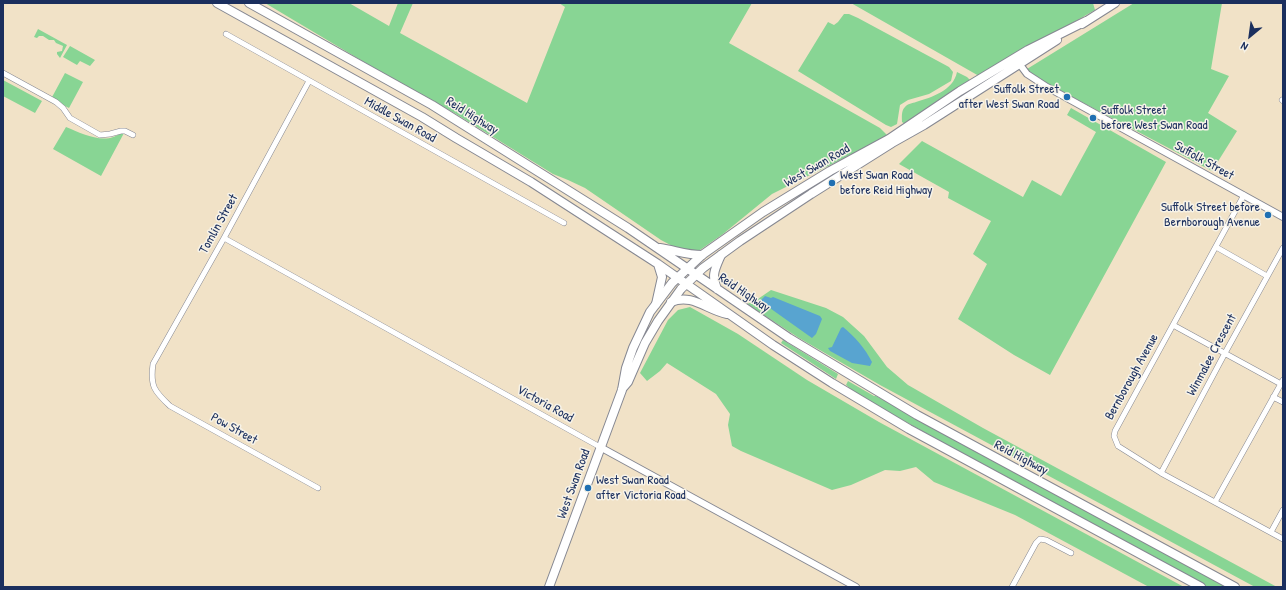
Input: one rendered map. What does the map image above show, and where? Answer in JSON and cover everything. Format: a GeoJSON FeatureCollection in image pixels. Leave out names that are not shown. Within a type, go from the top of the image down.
{"type":"FeatureCollection","features":[{"type":"Feature","properties":{"kind":"main road","name":"Reid Highway"},"geometry":{"type":"LineString","coordinates":[[217,3],[422,117],[531,182],[658,264],[774,345],[832,383],[909,430],[1201,587]]}},
{"type":"Feature","properties":{"kind":"main road","name":"Reid Highway"},"geometry":{"type":"LineString","coordinates":[[249,3],[432,105],[657,247],[789,338],[917,415],[1235,587]]}},
{"type":"Feature","properties":{"kind":"main road","name":"West Swan Road"},"geometry":{"type":"LineString","coordinates":[[549,587],[622,390],[626,368],[633,348],[644,323],[656,304],[687,268],[702,255],[763,212],[830,171],[889,139],[960,91],[1017,61],[1086,21],[1111,4]]}},
{"type":"Feature","properties":{"kind":"main road","name":"West Swan Road"},"geometry":{"type":"LineString","coordinates":[[622,390],[628,382],[640,352],[652,329],[671,302],[686,284],[696,275],[721,255],[811,194],[1017,61]]}},
{"type":"Feature","properties":{"kind":"main road"},"geometry":{"type":"LineString","coordinates":[[657,247],[689,255],[702,255]]}},
{"type":"Feature","properties":{"kind":"main road"},"geometry":{"type":"LineString","coordinates":[[717,289],[713,274],[721,255]]}},
{"type":"Feature","properties":{"kind":"main road"},"geometry":{"type":"LineString","coordinates":[[656,304],[662,277],[658,264]]}},
{"type":"Feature","properties":{"kind":"main road"},"geometry":{"type":"LineString","coordinates":[[671,302],[678,299],[689,299],[716,312],[730,315]]}},
{"type":"Feature","properties":{"kind":"street","name":"Middle Swan Road"},"geometry":{"type":"LineString","coordinates":[[226,34],[564,224]]}},
{"type":"Feature","properties":{"kind":"street","name":"Suffolk Street"},"geometry":{"type":"LineString","coordinates":[[1017,61],[1030,77],[1047,88],[1283,217]]}},
{"type":"Feature","properties":{"kind":"street"},"geometry":{"type":"LineString","coordinates":[[3,74],[56,102],[63,108],[70,118],[93,132],[105,136],[125,131],[133,135]]}},
{"type":"Feature","properties":{"kind":"street","name":"Tomlin Street"},"geometry":{"type":"LineString","coordinates":[[151,378],[153,364],[224,238],[309,81]]}},
{"type":"Feature","properties":{"kind":"street","name":"Bernborough Avenue"},"geometry":{"type":"LineString","coordinates":[[1244,195],[1115,431],[1114,436],[1118,446],[1161,474],[1283,539]]}},
{"type":"Feature","properties":{"kind":"street","name":"Victoria Road"},"geometry":{"type":"LineString","coordinates":[[224,238],[856,587]]}},
{"type":"Feature","properties":{"kind":"street"},"geometry":{"type":"LineString","coordinates":[[1216,247],[1267,276]]}},
{"type":"Feature","properties":{"kind":"street","name":"Winmalee Crescent"},"geometry":{"type":"LineString","coordinates":[[1161,474],[1283,248]]}},
{"type":"Feature","properties":{"kind":"street"},"geometry":{"type":"LineString","coordinates":[[1173,325],[1282,382],[1215,502]]}},
{"type":"Feature","properties":{"kind":"street","name":"Pow Street"},"geometry":{"type":"LineString","coordinates":[[151,378],[157,394],[170,406],[318,488]]}},
{"type":"Feature","properties":{"kind":"street"},"geometry":{"type":"LineString","coordinates":[[1273,397],[1283,402]]}},
{"type":"Feature","properties":{"kind":"street"},"geometry":{"type":"LineString","coordinates":[[1271,532],[1283,510]]}},
{"type":"Feature","properties":{"kind":"street"},"geometry":{"type":"LineString","coordinates":[[1012,587],[1036,543],[1040,539],[1046,540],[1072,554]]}},
{"type":"Feature","properties":{"kind":"green space"},"geometry":{"type":"Polygon","coordinates":[[[265,3],[349,3],[389,26],[398,3],[413,3],[400,33],[527,103],[565,7],[559,3],[752,3],[729,43],[880,128],[888,136],[772,194],[723,234],[700,250],[694,252],[676,248],[661,240],[585,188],[553,174],[456,114],[369,65],[265,3]]]}},
{"type":"Feature","properties":{"kind":"green space"},"geometry":{"type":"Polygon","coordinates":[[[851,3],[1093,3],[1095,10],[979,76],[851,3]]]}},
{"type":"Feature","properties":{"kind":"green space"},"geometry":{"type":"Polygon","coordinates":[[[1134,3],[1222,3],[1211,69],[1229,76],[1208,113],[1237,131],[1212,171],[1042,81],[1027,69],[1134,3]]]}},
{"type":"Feature","properties":{"kind":"green space"},"geometry":{"type":"Polygon","coordinates":[[[844,14],[849,14],[858,18],[949,67],[953,72],[951,81],[929,94],[908,100],[900,105],[897,124],[891,127],[798,71],[828,22],[834,25],[844,14]]]}},
{"type":"Feature","properties":{"kind":"green space"},"geometry":{"type":"Polygon","coordinates":[[[38,29],[67,45],[60,58],[57,52],[62,51],[63,46],[56,43],[54,40],[49,40],[43,36],[39,36],[37,38],[34,37],[38,29]]]}},
{"type":"Feature","properties":{"kind":"green space"},"geometry":{"type":"Polygon","coordinates":[[[70,46],[95,60],[90,66],[80,61],[77,65],[63,57],[70,46]]]}},
{"type":"Feature","properties":{"kind":"green space"},"geometry":{"type":"Polygon","coordinates":[[[957,72],[967,77],[971,81],[945,96],[923,114],[905,124],[902,122],[902,112],[906,106],[929,98],[946,89],[955,79],[957,72]]]}},
{"type":"Feature","properties":{"kind":"green space"},"geometry":{"type":"Polygon","coordinates":[[[65,73],[83,82],[69,108],[51,99],[65,73]]]}},
{"type":"Feature","properties":{"kind":"green space"},"geometry":{"type":"Polygon","coordinates":[[[3,80],[42,101],[35,113],[3,96],[3,80]]]}},
{"type":"Feature","properties":{"kind":"green space"},"geometry":{"type":"Polygon","coordinates":[[[1071,108],[1166,162],[1050,375],[1014,355],[958,319],[987,264],[973,254],[991,221],[948,198],[949,192],[899,164],[922,141],[1023,197],[1032,180],[1061,196],[1096,132],[1067,115],[1071,108]]]}},
{"type":"Feature","properties":{"kind":"green space"},"geometry":{"type":"Polygon","coordinates":[[[66,127],[87,135],[102,138],[109,138],[122,132],[124,133],[101,176],[53,149],[66,127]]]}},
{"type":"Feature","properties":{"kind":"green space"},"geometry":{"type":"Polygon","coordinates":[[[771,290],[826,308],[843,317],[864,336],[887,367],[908,385],[983,428],[1277,587],[1255,587],[880,385],[799,338],[747,304],[755,301],[771,290]]]}},
{"type":"Feature","properties":{"kind":"green space"},"geometry":{"type":"Polygon","coordinates":[[[690,307],[738,334],[807,380],[879,422],[1184,587],[1149,587],[1015,515],[934,482],[916,467],[900,471],[885,470],[851,485],[832,490],[732,446],[728,425],[730,414],[716,394],[667,363],[660,371],[647,381],[640,373],[668,320],[678,310],[690,307]]]}},
{"type":"Feature","properties":{"kind":"green space"},"geometry":{"type":"Polygon","coordinates":[[[783,340],[838,374],[836,379],[781,343],[783,340]]]}},
{"type":"Feature","properties":{"kind":"green space"},"geometry":{"type":"Polygon","coordinates":[[[848,381],[1228,587],[1208,587],[1028,490],[874,404],[846,385],[848,381]]]}},
{"type":"Feature","properties":{"kind":"water"},"geometry":{"type":"Polygon","coordinates":[[[765,296],[771,298],[773,297],[820,316],[822,319],[816,334],[812,338],[760,301],[765,296]]]}},
{"type":"Feature","properties":{"kind":"water"},"geometry":{"type":"Polygon","coordinates":[[[843,327],[863,347],[872,362],[870,366],[852,363],[830,351],[828,348],[832,347],[841,328],[843,327]]]}},
{"type":"Feature","properties":{"kind":"place","name":"Suffolk Street after West Swan Road"},"geometry":{"type":"Point","coordinates":[1067,97]}},
{"type":"Feature","properties":{"kind":"place","name":"Suffolk Street before West Swan Road"},"geometry":{"type":"Point","coordinates":[1093,118]}},
{"type":"Feature","properties":{"kind":"place","name":"West Swan Road before Reid Highway"},"geometry":{"type":"Point","coordinates":[832,183]}},
{"type":"Feature","properties":{"kind":"place","name":"Suffolk Street before Bernborough Avenue"},"geometry":{"type":"Point","coordinates":[1268,215]}},
{"type":"Feature","properties":{"kind":"place","name":"West Swan Road after Victoria Road"},"geometry":{"type":"Point","coordinates":[588,488]}}]}
